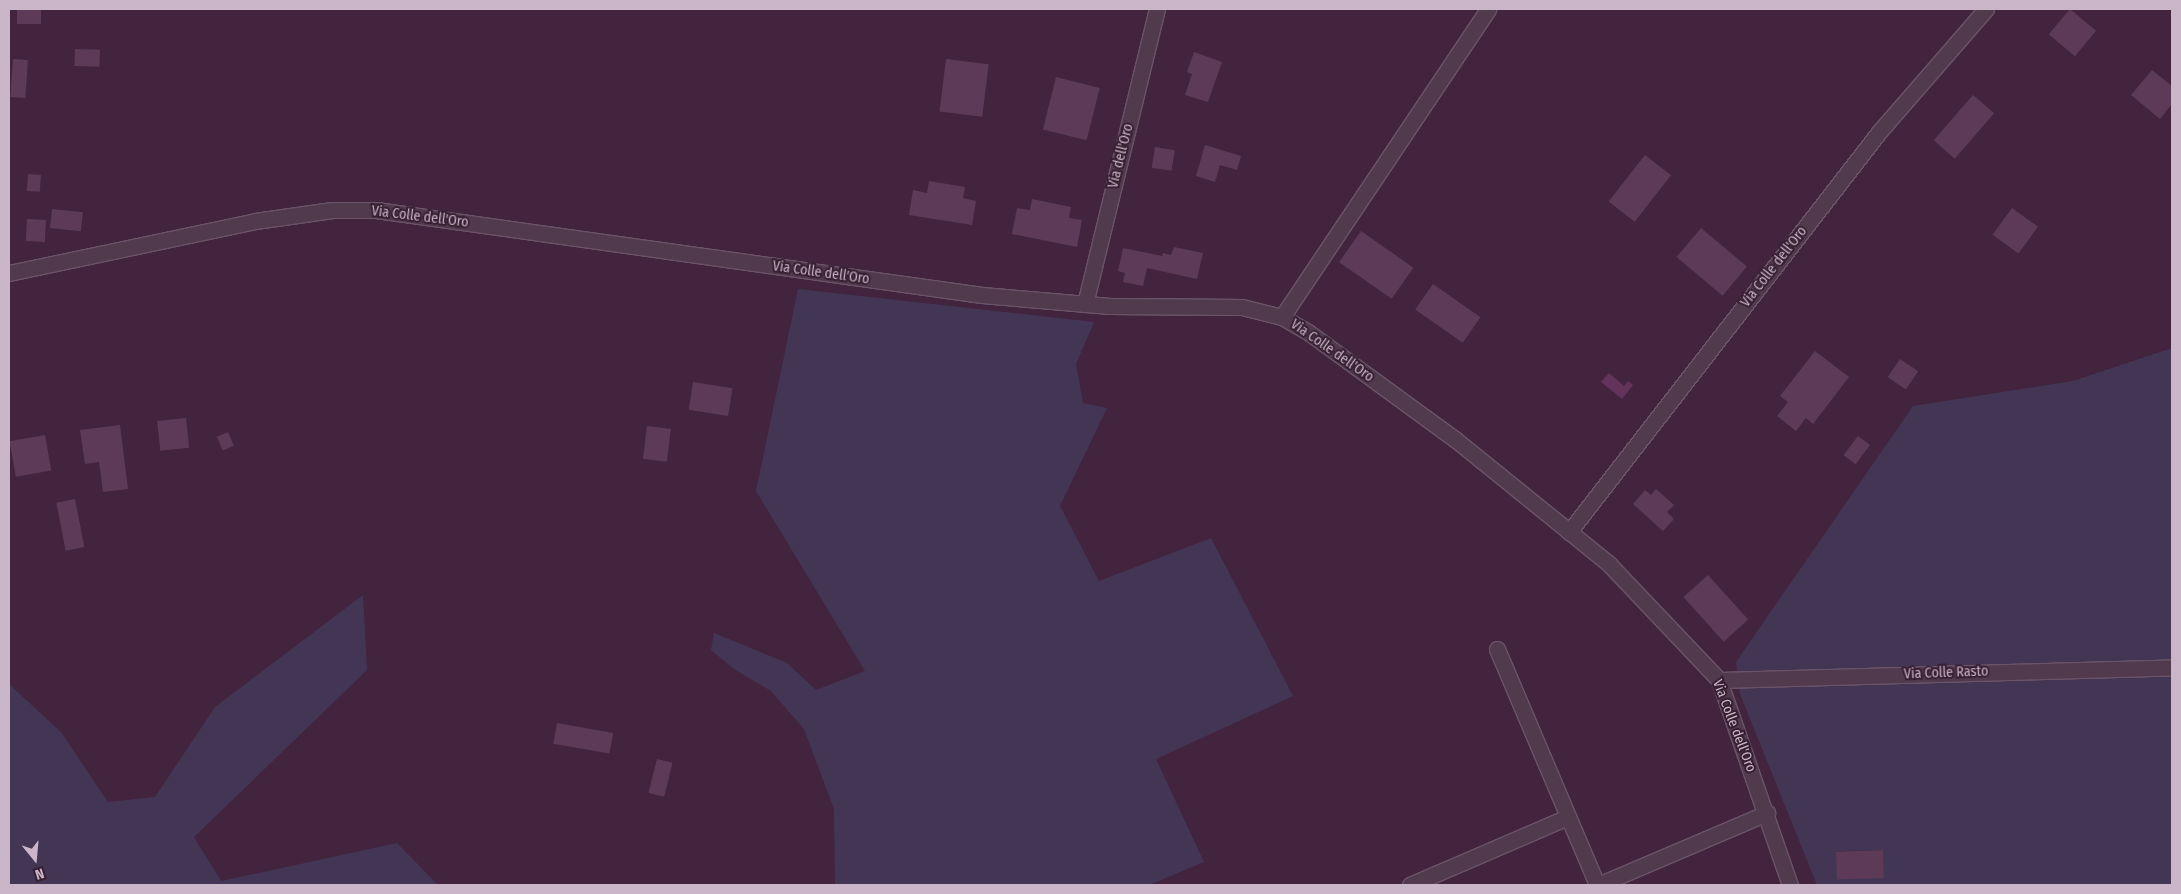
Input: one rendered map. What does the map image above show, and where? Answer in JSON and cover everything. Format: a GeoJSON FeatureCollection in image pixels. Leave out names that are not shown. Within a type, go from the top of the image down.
{"type":"FeatureCollection","features":[{"type":"Feature","properties":{"kind":"street","name":"Via dell'Oro"},"geometry":{"type":"LineString","coordinates":[[1084,304],[1157,9]]}},
{"type":"Feature","properties":{"kind":"street"},"geometry":{"type":"LineString","coordinates":[[1282,317],[1488,9]]}},
{"type":"Feature","properties":{"kind":"street","name":"Via Colle dell'Oro"},"geometry":{"type":"LineString","coordinates":[[1569,532],[1879,132],[1986,9]]}},
{"type":"Feature","properties":{"kind":"street","name":"Via Colle dell'Oro"},"geometry":{"type":"LineString","coordinates":[[9,273],[255,220],[352,210],[421,215],[982,295],[1084,304],[1242,307],[1282,317],[1308,332],[1456,440],[1609,564],[1720,680],[1780,850],[1790,885]]}},
{"type":"Feature","properties":{"kind":"street"},"geometry":{"type":"LineString","coordinates":[[1498,649],[1598,885],[1767,813]]}},
{"type":"Feature","properties":{"kind":"street","name":"Via Colle Rasto"},"geometry":{"type":"LineString","coordinates":[[1720,680],[2172,667]]}},
{"type":"Feature","properties":{"kind":"street"},"geometry":{"type":"LineString","coordinates":[[1410,885],[1568,817]]}},
{"type":"Feature","properties":{"kind":"street"},"geometry":{"type":"LineString","coordinates":[[1780,850],[1797,885]]}},
{"type":"Feature","properties":{"kind":"shaded area"},"geometry":{"type":"Polygon","coordinates":[[[798,289],[1094,322],[1076,364],[1083,403],[1107,408],[1060,506],[1099,581],[1211,538],[1293,696],[1156,759],[1204,862],[1149,885],[835,885],[834,809],[804,729],[771,691],[734,669],[711,650],[714,633],[787,663],[816,690],[865,671],[756,491],[798,289]]]}},
{"type":"Feature","properties":{"kind":"shaded area"},"geometry":{"type":"Polygon","coordinates":[[[2172,348],[2172,885],[1817,885],[1740,694],[1736,662],[1913,406],[2073,381],[2172,348]],[[1883,850],[1837,851],[1884,878],[1883,850]]]}},
{"type":"Feature","properties":{"kind":"shaded area"},"geometry":{"type":"Polygon","coordinates":[[[1609,373],[1624,386],[1628,381],[1633,385],[1622,399],[1601,382],[1609,373]]]}},
{"type":"Feature","properties":{"kind":"shaded area"},"geometry":{"type":"Polygon","coordinates":[[[363,595],[367,670],[194,837],[221,881],[397,843],[438,885],[9,885],[9,684],[61,732],[108,802],[155,797],[215,707],[363,595]]]}},
{"type":"Feature","properties":{"kind":"building"},"geometry":{"type":"Polygon","coordinates":[[[17,9],[41,9],[41,24],[17,24],[17,9]]]}},
{"type":"Feature","properties":{"kind":"building"},"geometry":{"type":"Polygon","coordinates":[[[2070,9],[2096,31],[2075,56],[2049,34],[2070,9]]]}},
{"type":"Feature","properties":{"kind":"building"},"geometry":{"type":"Polygon","coordinates":[[[75,49],[100,50],[99,67],[74,66],[75,49]]]}},
{"type":"Feature","properties":{"kind":"building"},"geometry":{"type":"Polygon","coordinates":[[[1194,52],[1222,62],[1208,102],[1185,95],[1192,74],[1187,72],[1194,52]]]}},
{"type":"Feature","properties":{"kind":"building"},"geometry":{"type":"Polygon","coordinates":[[[13,59],[28,60],[25,98],[10,97],[13,59]]]}},
{"type":"Feature","properties":{"kind":"building"},"geometry":{"type":"Polygon","coordinates":[[[946,59],[989,64],[982,117],[940,112],[946,59]]]}},
{"type":"Feature","properties":{"kind":"building"},"geometry":{"type":"Polygon","coordinates":[[[2152,70],[2172,86],[2172,104],[2160,119],[2131,95],[2152,70]]]}},
{"type":"Feature","properties":{"kind":"building"},"geometry":{"type":"Polygon","coordinates":[[[1056,77],[1100,88],[1087,140],[1043,129],[1056,77]]]}},
{"type":"Feature","properties":{"kind":"building"},"geometry":{"type":"Polygon","coordinates":[[[1973,95],[1994,113],[1955,159],[1934,140],[1973,95]]]}},
{"type":"Feature","properties":{"kind":"building"},"geometry":{"type":"Polygon","coordinates":[[[1205,145],[1241,156],[1237,170],[1220,165],[1215,182],[1196,176],[1205,145]]]}},
{"type":"Feature","properties":{"kind":"building"},"geometry":{"type":"Polygon","coordinates":[[[1155,147],[1175,150],[1171,171],[1152,168],[1155,147]]]}},
{"type":"Feature","properties":{"kind":"building"},"geometry":{"type":"Polygon","coordinates":[[[1645,155],[1671,175],[1635,222],[1609,201],[1645,155]]]}},
{"type":"Feature","properties":{"kind":"building"},"geometry":{"type":"Polygon","coordinates":[[[28,174],[41,175],[40,192],[27,191],[28,174]]]}},
{"type":"Feature","properties":{"kind":"building"},"geometry":{"type":"Polygon","coordinates":[[[929,181],[965,187],[963,198],[976,201],[972,225],[909,215],[913,190],[927,193],[929,181]]]}},
{"type":"Feature","properties":{"kind":"building"},"geometry":{"type":"Polygon","coordinates":[[[1032,199],[1071,207],[1069,218],[1082,220],[1077,247],[1012,234],[1017,208],[1030,210],[1032,199]]]}},
{"type":"Feature","properties":{"kind":"building"},"geometry":{"type":"Polygon","coordinates":[[[2012,208],[2038,227],[2018,254],[1993,235],[2012,208]]]}},
{"type":"Feature","properties":{"kind":"building"},"geometry":{"type":"Polygon","coordinates":[[[52,209],[83,212],[81,231],[50,228],[52,209]]]}},
{"type":"Feature","properties":{"kind":"building"},"geometry":{"type":"Polygon","coordinates":[[[27,219],[46,220],[45,242],[26,241],[27,219]]]}},
{"type":"Feature","properties":{"kind":"building"},"geometry":{"type":"Polygon","coordinates":[[[1701,228],[1747,267],[1723,296],[1677,257],[1701,228]]]}},
{"type":"Feature","properties":{"kind":"building"},"geometry":{"type":"Polygon","coordinates":[[[1361,231],[1413,268],[1392,299],[1339,262],[1361,231]]]}},
{"type":"Feature","properties":{"kind":"building"},"geometry":{"type":"Polygon","coordinates":[[[1174,247],[1203,253],[1197,279],[1147,268],[1143,286],[1123,282],[1125,273],[1118,271],[1123,248],[1162,256],[1163,253],[1171,255],[1174,247]]]}},
{"type":"Feature","properties":{"kind":"building"},"geometry":{"type":"Polygon","coordinates":[[[1433,284],[1481,317],[1463,343],[1415,309],[1433,284]]]}},
{"type":"Feature","properties":{"kind":"building"},"geometry":{"type":"Polygon","coordinates":[[[1815,351],[1849,377],[1813,424],[1806,418],[1796,431],[1777,416],[1788,402],[1780,396],[1815,351]]]}},
{"type":"Feature","properties":{"kind":"building"},"geometry":{"type":"Polygon","coordinates":[[[1900,359],[1918,371],[1906,390],[1888,377],[1900,359]]]}},
{"type":"Feature","properties":{"kind":"building"},"geometry":{"type":"Polygon","coordinates":[[[693,382],[733,388],[728,416],[689,410],[693,382]]]}},
{"type":"Feature","properties":{"kind":"building"},"geometry":{"type":"Polygon","coordinates":[[[186,418],[189,448],[160,451],[157,421],[186,418]]]}},
{"type":"Feature","properties":{"kind":"building"},"geometry":{"type":"Polygon","coordinates":[[[120,425],[128,489],[103,492],[99,462],[85,464],[80,430],[120,425]]]}},
{"type":"Feature","properties":{"kind":"building"},"geometry":{"type":"Polygon","coordinates":[[[647,426],[671,429],[667,462],[643,459],[647,426]]]}},
{"type":"Feature","properties":{"kind":"building"},"geometry":{"type":"Polygon","coordinates":[[[228,432],[234,446],[223,450],[217,437],[228,432]]]}},
{"type":"Feature","properties":{"kind":"building"},"geometry":{"type":"Polygon","coordinates":[[[45,435],[51,470],[16,477],[10,441],[45,435]]]}},
{"type":"Feature","properties":{"kind":"building"},"geometry":{"type":"Polygon","coordinates":[[[1858,436],[1870,445],[1856,464],[1844,455],[1858,436]]]}},
{"type":"Feature","properties":{"kind":"building"},"geometry":{"type":"Polygon","coordinates":[[[1656,489],[1674,505],[1667,512],[1674,519],[1663,531],[1633,504],[1645,490],[1651,495],[1656,489]]]}},
{"type":"Feature","properties":{"kind":"building"},"geometry":{"type":"Polygon","coordinates":[[[75,499],[84,547],[66,551],[56,503],[75,499]]]}},
{"type":"Feature","properties":{"kind":"building"},"geometry":{"type":"Polygon","coordinates":[[[1708,575],[1748,620],[1724,642],[1683,597],[1708,575]]]}},
{"type":"Feature","properties":{"kind":"building"},"geometry":{"type":"Polygon","coordinates":[[[557,723],[613,733],[609,754],[553,744],[557,723]]]}},
{"type":"Feature","properties":{"kind":"building"},"geometry":{"type":"Polygon","coordinates":[[[657,759],[673,763],[664,797],[649,793],[657,759]]]}},
{"type":"Feature","properties":{"kind":"building"},"geometry":{"type":"Polygon","coordinates":[[[1883,850],[1884,878],[1837,880],[1836,852],[1883,850]]]}}]}
